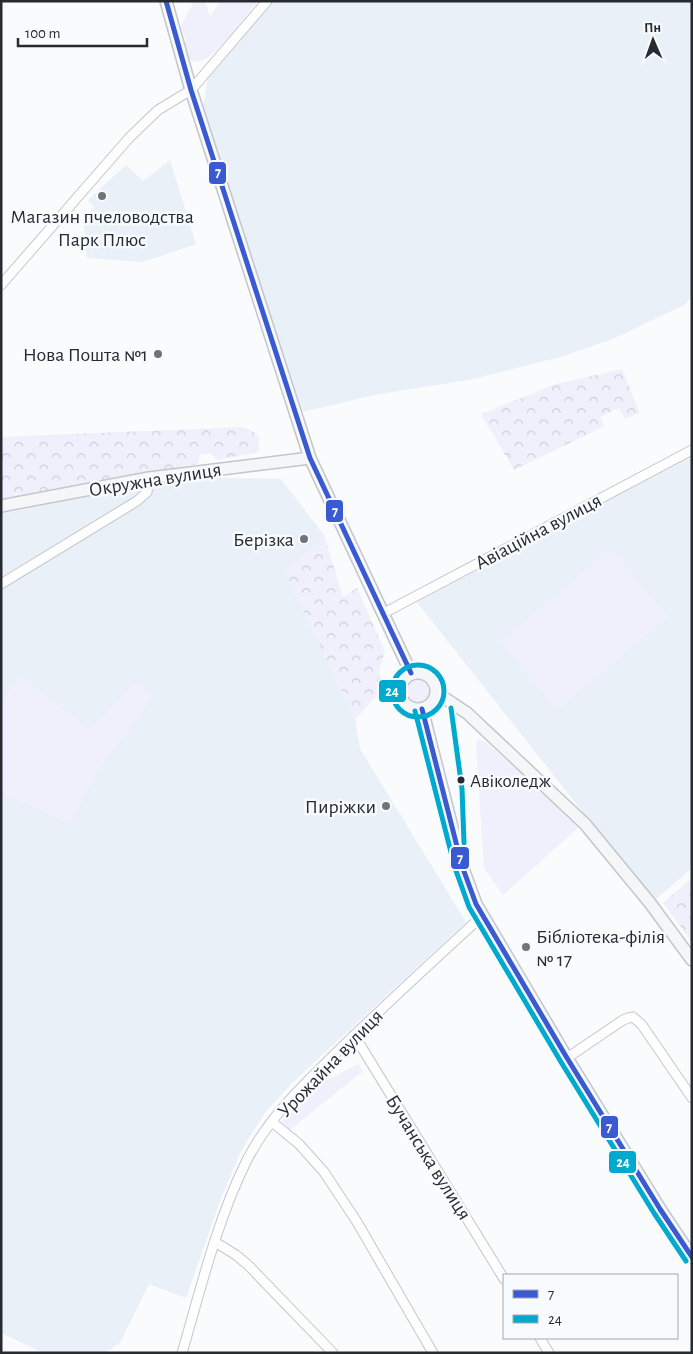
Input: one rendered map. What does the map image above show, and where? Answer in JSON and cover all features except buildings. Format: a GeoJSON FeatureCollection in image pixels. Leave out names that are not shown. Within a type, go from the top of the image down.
{"type":"FeatureCollection","features":[{"type":"Feature","properties":{"kind":"main road"},"geometry":{"type":"LineString","coordinates":[[166,1],[191,90],[310,458],[384,613],[410,673]]}},
{"type":"Feature","properties":{"kind":"main road","name":"Окружна вулиця"},"geometry":{"type":"LineString","coordinates":[[1,506],[149,478],[310,458]]}},
{"type":"Feature","properties":{"kind":"main road"},"geometry":{"type":"LineString","coordinates":[[437,693],[431,704],[422,709],[413,708],[405,704],[400,696],[399,687],[403,679],[410,673],[420,672],[430,676],[437,693],[467,713],[585,824],[650,903],[692,960]]}},
{"type":"Feature","properties":{"kind":"main road"},"geometry":{"type":"LineString","coordinates":[[422,709],[462,866],[476,904],[567,1058],[660,1209],[692,1257]]}},
{"type":"Feature","properties":{"kind":"street"},"geometry":{"type":"LineString","coordinates":[[1,285],[130,138],[158,110],[191,90],[267,1]]}},
{"type":"Feature","properties":{"kind":"street","name":"Авіаційна вулиця"},"geometry":{"type":"LineString","coordinates":[[384,613],[692,450]]}},
{"type":"Feature","properties":{"kind":"street"},"geometry":{"type":"LineString","coordinates":[[1,584],[137,501],[147,492],[149,478]]}},
{"type":"Feature","properties":{"kind":"street","name":"Урожайна вулиця"},"geometry":{"type":"LineString","coordinates":[[182,1353],[215,1242],[231,1198],[248,1159],[272,1122],[299,1089],[482,916]]}},
{"type":"Feature","properties":{"kind":"street"},"geometry":{"type":"LineString","coordinates":[[567,1058],[623,1020],[633,1017],[642,1025],[692,1098]]}},
{"type":"Feature","properties":{"kind":"street","name":"Бучанська вулиця"},"geometry":{"type":"LineString","coordinates":[[354,1036],[503,1278]]}},
{"type":"Feature","properties":{"kind":"street"},"geometry":{"type":"LineString","coordinates":[[272,1122],[299,1144],[324,1172],[357,1222],[433,1353]]}},
{"type":"Feature","properties":{"kind":"street"},"geometry":{"type":"LineString","coordinates":[[215,1242],[248,1265],[333,1353]]}},
{"type":"Feature","properties":{"kind":"street"},"geometry":{"type":"LineString","coordinates":[[541,1339],[550,1353]]}},
{"type":"Feature","properties":{"kind":"shaded area"},"geometry":{"type":"Polygon","coordinates":[[[271,1],[692,1],[692,297],[684,305],[613,339],[560,357],[473,379],[374,395],[303,412],[203,107],[208,77],[213,68],[271,1]]]}},
{"type":"Feature","properties":{"kind":"shaded area"},"geometry":{"type":"Polygon","coordinates":[[[170,160],[196,244],[143,262],[87,258],[83,218],[94,207],[88,200],[126,165],[143,181],[170,160]]]}},
{"type":"Feature","properties":{"kind":"shaded area"},"geometry":{"type":"Polygon","coordinates":[[[692,457],[692,868],[655,900],[589,820],[416,601],[692,457]]]}},
{"type":"Feature","properties":{"kind":"shaded area"},"geometry":{"type":"Polygon","coordinates":[[[183,477],[281,479],[324,535],[285,572],[355,719],[360,749],[466,922],[293,1082],[264,1114],[241,1151],[220,1201],[186,1298],[149,1284],[120,1343],[104,1353],[44,1353],[1,1333],[1,514],[183,477]]]}},
{"type":"Feature","properties":{"kind":"green space"},"geometry":{"type":"Polygon","coordinates":[[[194,1],[205,1],[210,16],[221,1],[258,1],[223,44],[207,58],[201,61],[192,61],[187,58],[183,46],[186,41],[181,26],[194,1]]]}},
{"type":"Feature","properties":{"kind":"green space"},"geometry":{"type":"Polygon","coordinates":[[[622,369],[640,413],[625,419],[619,408],[600,417],[605,426],[514,470],[481,414],[553,385],[622,369]]]}},
{"type":"Feature","properties":{"kind":"green space"},"geometry":{"type":"Polygon","coordinates":[[[243,427],[254,432],[259,438],[259,452],[217,460],[210,453],[200,454],[198,464],[1,499],[1,437],[243,427]]]}},
{"type":"Feature","properties":{"kind":"green space"},"geometry":{"type":"Polygon","coordinates":[[[324,535],[343,597],[357,588],[385,652],[379,669],[383,689],[355,719],[285,572],[324,535]]]}},
{"type":"Feature","properties":{"kind":"green space"},"geometry":{"type":"Polygon","coordinates":[[[611,549],[668,617],[557,710],[500,642],[611,549]]]}},
{"type":"Feature","properties":{"kind":"green space"},"geometry":{"type":"Polygon","coordinates":[[[20,676],[90,730],[137,681],[153,696],[99,769],[70,824],[1,792],[1,704],[20,676]]]}},
{"type":"Feature","properties":{"kind":"green space"},"geometry":{"type":"Polygon","coordinates":[[[418,679],[426,683],[430,691],[426,699],[418,703],[410,699],[406,691],[410,683],[418,679]]]}},
{"type":"Feature","properties":{"kind":"green space"},"geometry":{"type":"Polygon","coordinates":[[[479,739],[487,743],[580,826],[503,895],[484,868],[476,744],[479,739]]]}},
{"type":"Feature","properties":{"kind":"green space"},"geometry":{"type":"Polygon","coordinates":[[[692,880],[692,942],[663,903],[692,880]]]}},
{"type":"Feature","properties":{"kind":"green space"},"geometry":{"type":"Polygon","coordinates":[[[358,1064],[363,1071],[290,1130],[282,1121],[310,1089],[358,1064]]]}},
{"type":"Feature","properties":{"kind":"transit line","name":"7"},"geometry":{"type":"LineString","coordinates":[[166,1],[191,90],[310,458],[411,673]]}},
{"type":"Feature","properties":{"kind":"transit line","name":"24"},"geometry":{"type":"LineString","coordinates":[[418,665],[428,667],[436,673],[442,681],[444,691],[442,701],[436,709],[428,715],[418,717],[408,715],[400,709],[394,701],[392,691],[394,681],[400,673],[408,667],[418,665]]}},
{"type":"Feature","properties":{"kind":"transit line","name":"24"},"geometry":{"type":"LineString","coordinates":[[451,708],[462,789],[464,843]]}},
{"type":"Feature","properties":{"kind":"transit line","name":"7"},"geometry":{"type":"LineString","coordinates":[[422,709],[462,866],[476,904],[567,1058],[660,1209],[692,1257]]}},
{"type":"Feature","properties":{"kind":"transit line","name":"24"},"geometry":{"type":"LineString","coordinates":[[415,711],[455,868],[469,907],[561,1062],[654,1213],[686,1261]]}},
{"type":"Feature","properties":{"kind":"place","name":"Магазин пчеловодства Парк Плюс"},"geometry":{"type":"Point","coordinates":[102,196]}},
{"type":"Feature","properties":{"kind":"place","name":"Нова Пошта №1"},"geometry":{"type":"Point","coordinates":[158,354]}},
{"type":"Feature","properties":{"kind":"place","name":"Берізка"},"geometry":{"type":"Point","coordinates":[304,539]}},
{"type":"Feature","properties":{"kind":"place","name":"Авіколедж"},"geometry":{"type":"Point","coordinates":[461,780]}},
{"type":"Feature","properties":{"kind":"place","name":"Пиріжки"},"geometry":{"type":"Point","coordinates":[386,806]}},
{"type":"Feature","properties":{"kind":"place","name":"Бібліотека-філія № 17"},"geometry":{"type":"Point","coordinates":[526,947]}}]}
